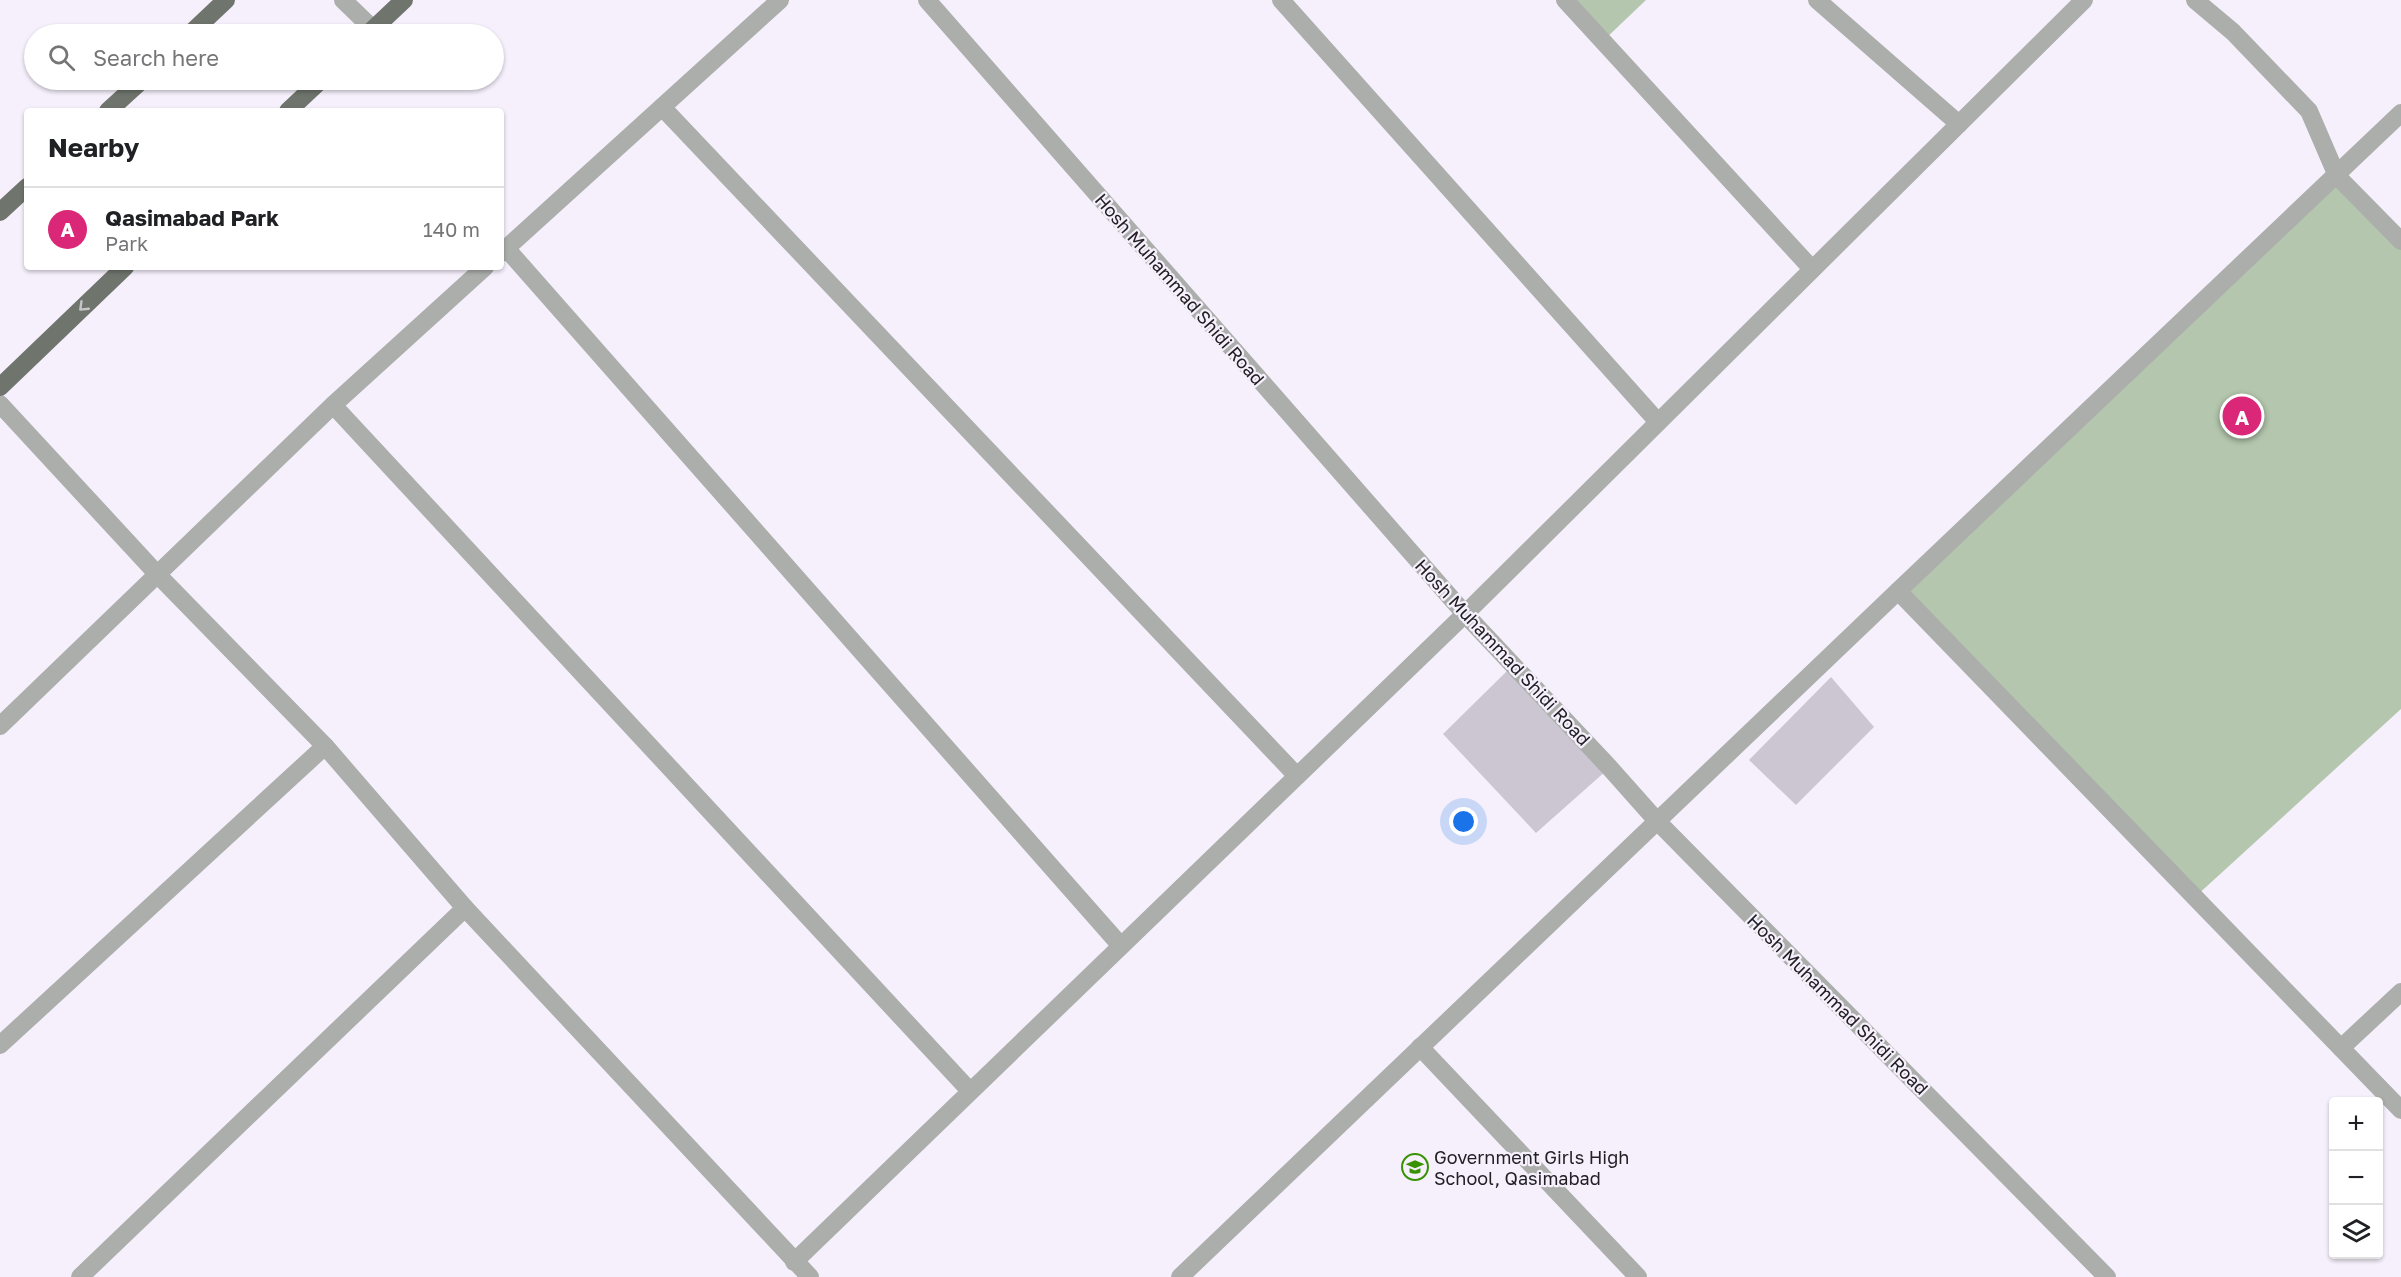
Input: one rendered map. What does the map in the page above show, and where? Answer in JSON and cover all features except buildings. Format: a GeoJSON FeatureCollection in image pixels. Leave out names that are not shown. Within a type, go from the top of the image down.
{"type":"FeatureCollection","features":[{"type":"Feature","properties":{"kind":"main road"},"geometry":{"type":"LineString","coordinates":[[200,24],[226,0]]}},
{"type":"Feature","properties":{"kind":"main road"},"geometry":{"type":"LineString","coordinates":[[378,24],[404,0]]}},
{"type":"Feature","properties":{"kind":"main road"},"geometry":{"type":"LineString","coordinates":[[111,108],[131,90]]}},
{"type":"Feature","properties":{"kind":"main road"},"geometry":{"type":"LineString","coordinates":[[291,108],[310,90]]}},
{"type":"Feature","properties":{"kind":"main road"},"geometry":{"type":"LineString","coordinates":[[0,212],[24,190]]}},
{"type":"Feature","properties":{"kind":"main road"},"geometry":{"type":"LineString","coordinates":[[0,387],[122,270]]}},
{"type":"Feature","properties":{"kind":"street"},"geometry":{"type":"LineString","coordinates":[[343,0],[363,24]]}},
{"type":"Feature","properties":{"kind":"street"},"geometry":{"type":"LineString","coordinates":[[780,0],[504,250],[1121,946]]}},
{"type":"Feature","properties":{"kind":"street","name":"Hosh Muhammad Shidi Road"},"geometry":{"type":"LineString","coordinates":[[927,0],[1465,614],[1609,766],[1657,821],[2107,1277]]}},
{"type":"Feature","properties":{"kind":"street"},"geometry":{"type":"LineString","coordinates":[[1281,0],[1658,422]]}},
{"type":"Feature","properties":{"kind":"street"},"geometry":{"type":"LineString","coordinates":[[1565,0],[1812,269]]}},
{"type":"Feature","properties":{"kind":"street"},"geometry":{"type":"LineString","coordinates":[[1818,0],[1959,124]]}},
{"type":"Feature","properties":{"kind":"street"},"geometry":{"type":"LineString","coordinates":[[794,1262],[1465,614],[2084,0]]}},
{"type":"Feature","properties":{"kind":"street"},"geometry":{"type":"LineString","coordinates":[[2195,0],[2233,32],[2309,111],[2337,176],[2401,241]]}},
{"type":"Feature","properties":{"kind":"street"},"geometry":{"type":"LineString","coordinates":[[662,107],[1297,776]]}},
{"type":"Feature","properties":{"kind":"street"},"geometry":{"type":"LineString","coordinates":[[1180,1277],[2401,114]]}},
{"type":"Feature","properties":{"kind":"street"},"geometry":{"type":"LineString","coordinates":[[0,726],[333,405],[482,270]]}},
{"type":"Feature","properties":{"kind":"street"},"geometry":{"type":"LineString","coordinates":[[0,405],[158,575],[325,746],[465,908],[810,1277]]}},
{"type":"Feature","properties":{"kind":"street"},"geometry":{"type":"LineString","coordinates":[[333,405],[970,1091]]}},
{"type":"Feature","properties":{"kind":"street"},"geometry":{"type":"LineString","coordinates":[[1898,591],[2401,1110]]}},
{"type":"Feature","properties":{"kind":"street"},"geometry":{"type":"LineString","coordinates":[[0,1045],[325,746]]}},
{"type":"Feature","properties":{"kind":"street"},"geometry":{"type":"LineString","coordinates":[[80,1277],[465,908]]}},
{"type":"Feature","properties":{"kind":"street"},"geometry":{"type":"LineString","coordinates":[[2341,1048],[2401,992]]}},
{"type":"Feature","properties":{"kind":"street"},"geometry":{"type":"LineString","coordinates":[[1420,1047],[1638,1277]]}},
{"type":"Feature","properties":{"kind":"green space"},"geometry":{"type":"Polygon","coordinates":[[[1565,0],[1646,0],[1603,41],[1565,0]]]}},
{"type":"Feature","properties":{"kind":"green space"},"geometry":{"type":"Polygon","coordinates":[[[2337,176],[2401,241],[2401,709],[2195,897],[1898,591],[2337,176]]]}},
{"type":"Feature","properties":{"kind":"place","name":"Qasimabad Park"},"geometry":{"type":"Point","coordinates":[2242,416]}},
{"type":"Feature","properties":{"kind":"place","name":"Government Girls High School, Qasimabad"},"geometry":{"type":"Point","coordinates":[1415,1167]}}]}
